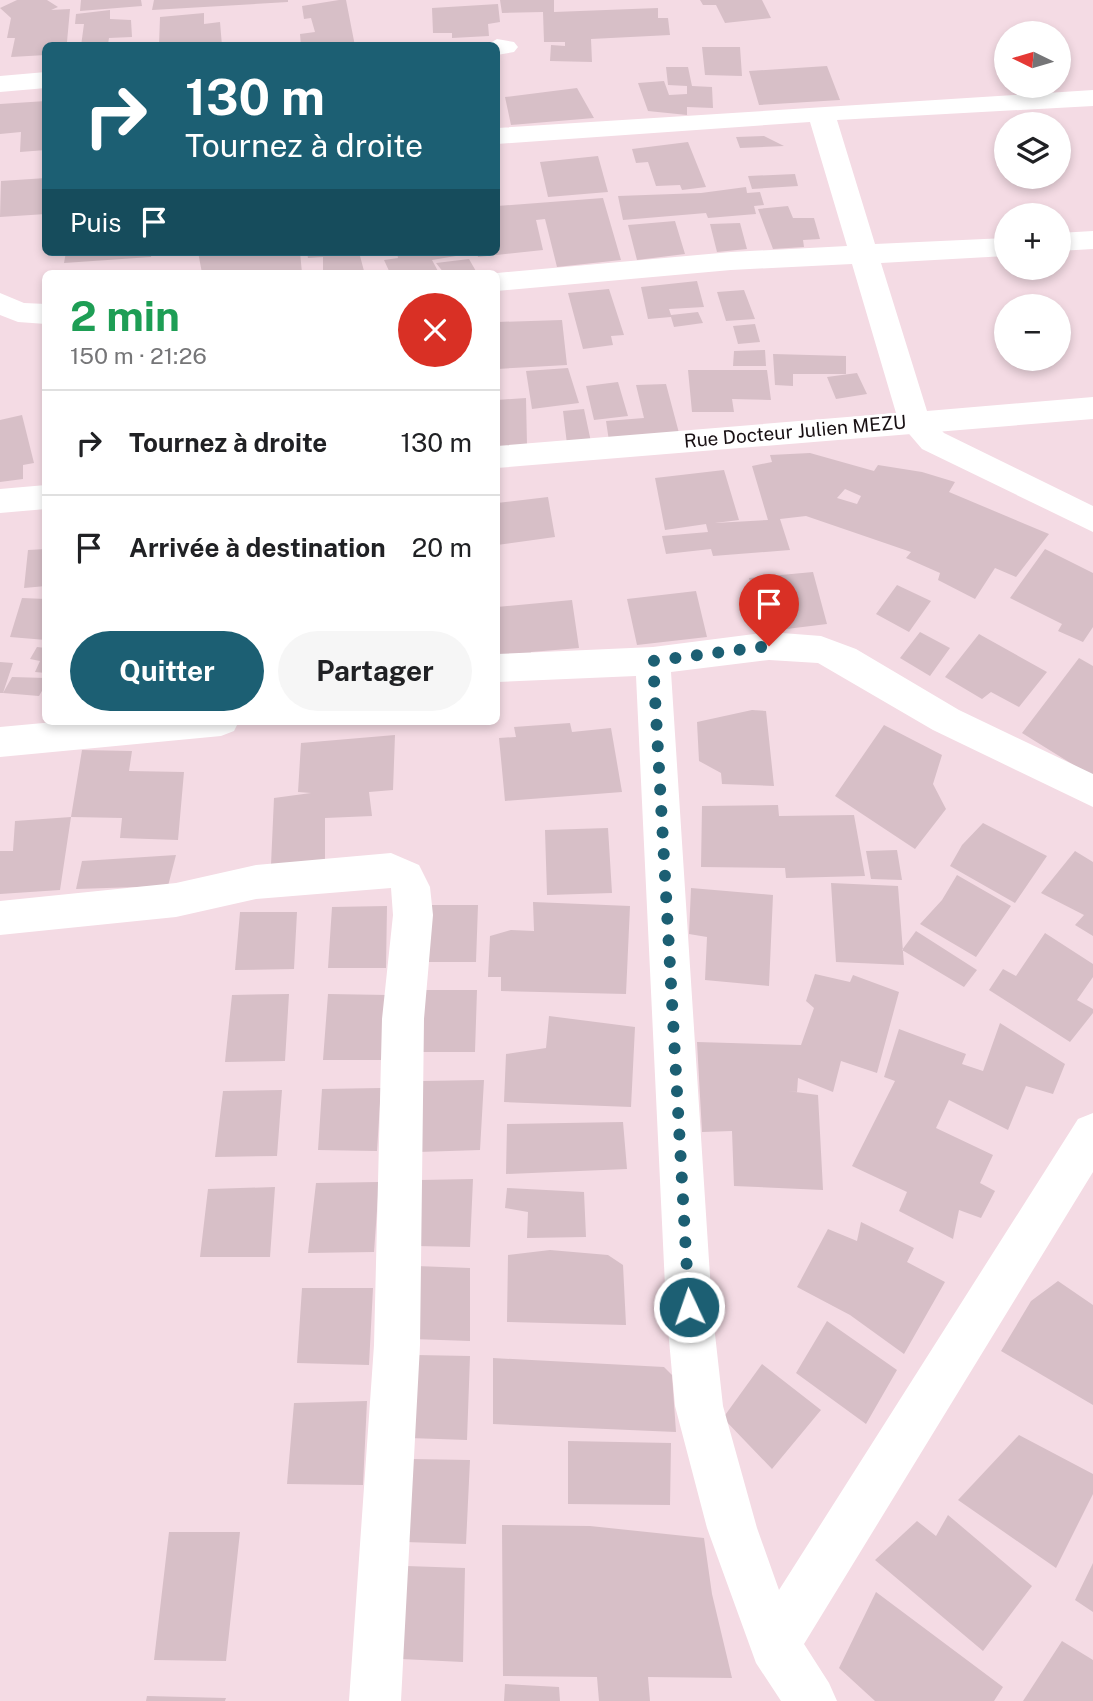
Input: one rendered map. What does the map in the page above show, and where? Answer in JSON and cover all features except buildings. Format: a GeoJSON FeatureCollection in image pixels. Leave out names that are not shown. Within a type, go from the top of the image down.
{"type":"FeatureCollection","features":[{"type":"Feature","properties":{"kind":"street"},"geometry":{"type":"LineString","coordinates":[[0,84],[42,80]]}},
{"type":"Feature","properties":{"kind":"street"},"geometry":{"type":"LineString","coordinates":[[500,136],[821,113],[1093,98]]}},
{"type":"Feature","properties":{"kind":"street"},"geometry":{"type":"LineString","coordinates":[[821,113],[914,421],[933,441],[1093,520]]}},
{"type":"Feature","properties":{"kind":"street"},"geometry":{"type":"LineString","coordinates":[[1071,242],[1093,240]]}},
{"type":"Feature","properties":{"kind":"street"},"geometry":{"type":"LineString","coordinates":[[500,282],[595,271],[863,253],[994,248]]}},
{"type":"Feature","properties":{"kind":"street"},"geometry":{"type":"LineString","coordinates":[[0,303],[18,312],[42,314]]}},
{"type":"Feature","properties":{"kind":"street","name":"Rue Docteur Julien MEZU"},"geometry":{"type":"LineString","coordinates":[[500,457],[1093,408]]}},
{"type":"Feature","properties":{"kind":"street"},"geometry":{"type":"LineString","coordinates":[[0,501],[42,497]]}},
{"type":"Feature","properties":{"kind":"street"},"geometry":{"type":"LineString","coordinates":[[500,668],[653,661],[769,646],[821,650],[843,659],[946,720],[1093,792]]}},
{"type":"Feature","properties":{"kind":"street"},"geometry":{"type":"LineString","coordinates":[[653,661],[689,1307],[699,1406],[733,1528],[774,1645],[811,1701]]}},
{"type":"Feature","properties":{"kind":"street"},"geometry":{"type":"LineString","coordinates":[[0,742],[179,725]]}},
{"type":"Feature","properties":{"kind":"street"},"geometry":{"type":"LineString","coordinates":[[0,918],[176,900],[256,882],[391,870],[405,877],[411,887],[413,915],[403,1019],[397,1345],[375,1701]]}},
{"type":"Feature","properties":{"kind":"street"},"geometry":{"type":"LineString","coordinates":[[774,1645],[1093,1133]]}},
{"type":"Feature","properties":{"kind":"route"},"geometry":{"type":"LineString","coordinates":[[689,1307],[653,661],[769,646]]}}]}
